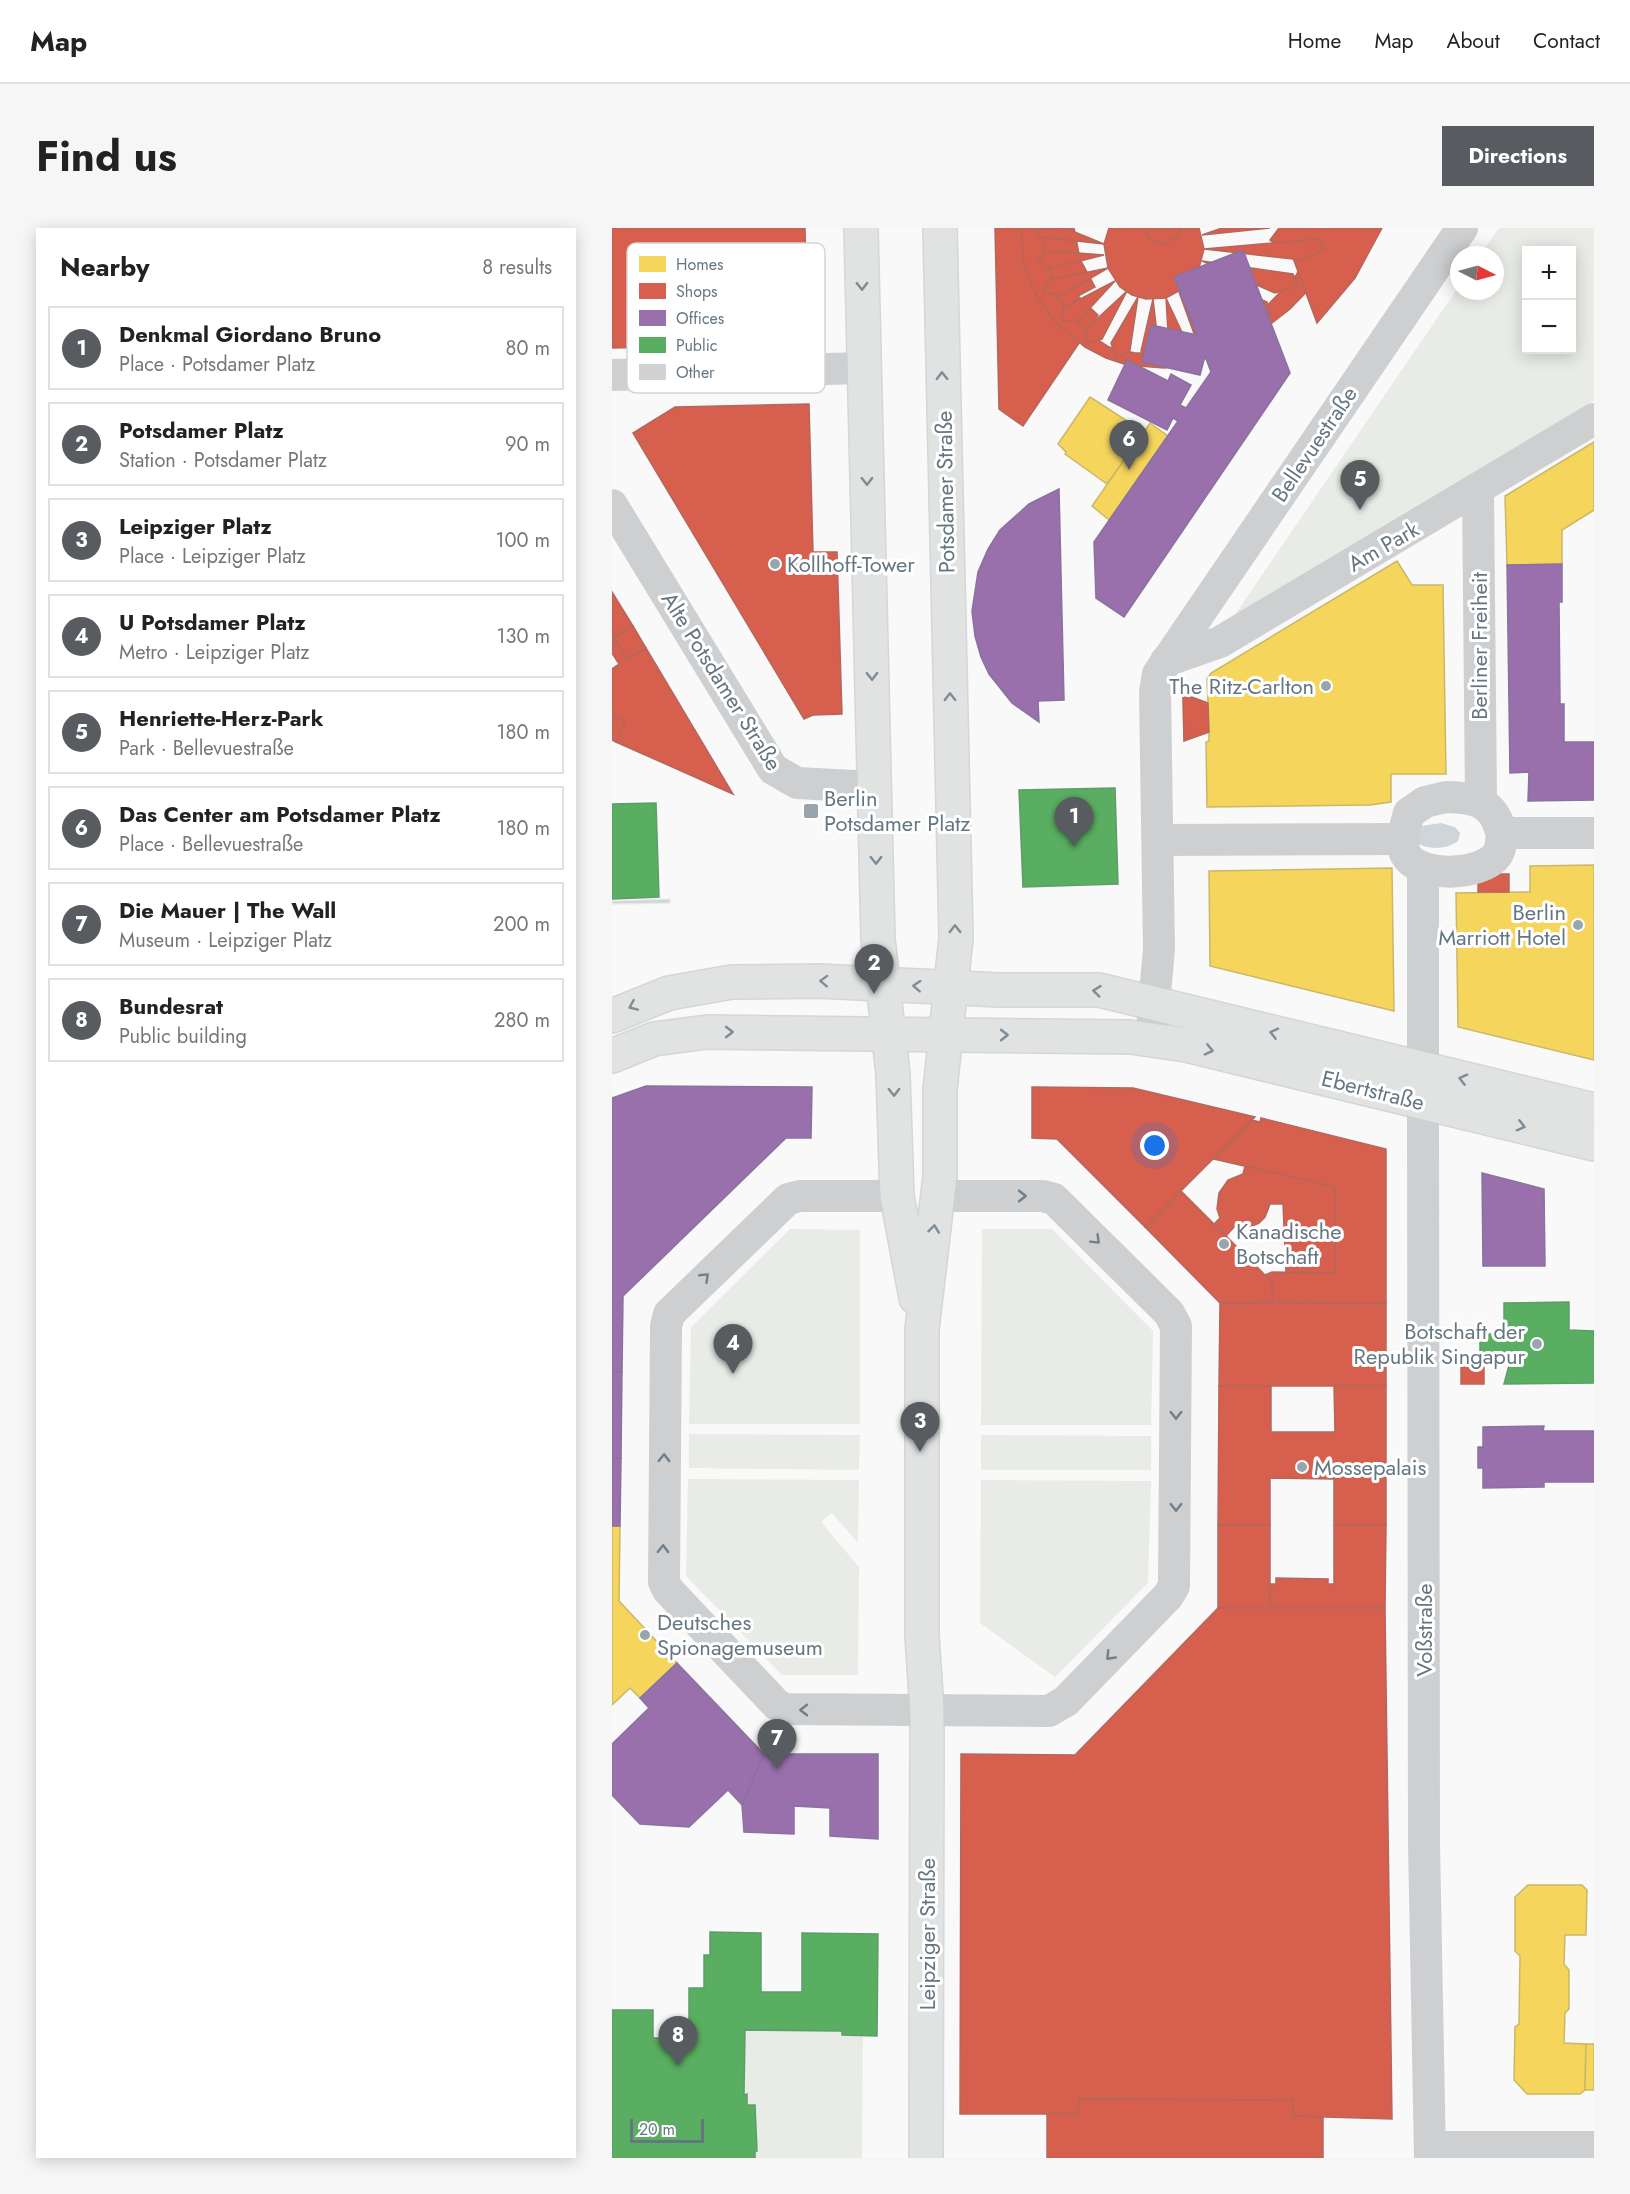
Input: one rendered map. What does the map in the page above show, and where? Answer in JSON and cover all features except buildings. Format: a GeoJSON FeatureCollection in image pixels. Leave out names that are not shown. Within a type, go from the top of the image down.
{"type":"FeatureCollection","features":[{"type":"Feature","properties":{"kind":"main road"},"geometry":{"type":"LineString","coordinates":[[861,228],[878,930],[893,1074],[897,1196],[922,1329]]}},
{"type":"Feature","properties":{"kind":"main road","name":"Potsdamer Straße"},"geometry":{"type":"LineString","coordinates":[[922,1329],[938,1196],[940,1090],[956,938],[940,228]]}},
{"type":"Feature","properties":{"kind":"main road","name":"Ebertstraße"},"geometry":{"type":"LineString","coordinates":[[612,1016],[669,993],[732,982],[819,981],[999,990],[1099,990],[1594,1110]]}},
{"type":"Feature","properties":{"kind":"main road","name":"Ebertstraße"},"geometry":{"type":"LineString","coordinates":[[612,1056],[640,1043],[688,1033],[1098,1035],[1151,1039],[1594,1144]]}},
{"type":"Feature","properties":{"kind":"main road"},"geometry":{"type":"LineString","coordinates":[[1423,1069],[1423,1102]]}},
{"type":"Feature","properties":{"kind":"main road","name":"Leipziger Straße"},"geometry":{"type":"LineString","coordinates":[[922,1329],[922,1625],[927,1711],[926,2158]]}},
{"type":"Feature","properties":{"kind":"street","name":"Bellevuestraße"},"geometry":{"type":"LineString","coordinates":[[1151,1039],[1159,949],[1155,692],[1158,674],[1462,228]]}},
{"type":"Feature","properties":{"kind":"street"},"geometry":{"type":"LineString","coordinates":[[825,369],[864,368]]}},
{"type":"Feature","properties":{"kind":"street"},"geometry":{"type":"LineString","coordinates":[[612,375],[627,375]]}},
{"type":"Feature","properties":{"kind":"street","name":"Am Park"},"geometry":{"type":"LineString","coordinates":[[1166,661],[1220,642],[1594,419]]}},
{"type":"Feature","properties":{"kind":"street","name":"Berliner Freiheit"},"geometry":{"type":"LineString","coordinates":[[1478,490],[1480,802]]}},
{"type":"Feature","properties":{"kind":"street","name":"Alte Potsdamer Straße"},"geometry":{"type":"LineString","coordinates":[[612,505],[773,769],[779,775],[797,783],[874,787]]}},
{"type":"Feature","properties":{"kind":"street"},"geometry":{"type":"LineString","coordinates":[[1446,798],[1480,802],[1495,813],[1502,834],[1497,855],[1480,867],[1458,873],[1423,868],[1411,862],[1404,850],[1403,839],[1409,813],[1425,802],[1446,798]]}},
{"type":"Feature","properties":{"kind":"street"},"geometry":{"type":"LineString","coordinates":[[1502,834],[1594,833]]}},
{"type":"Feature","properties":{"kind":"street"},"geometry":{"type":"LineString","coordinates":[[1159,840],[1403,839]]}},
{"type":"Feature","properties":{"kind":"street"},"geometry":{"type":"LineString","coordinates":[[1423,868],[1423,1069]]}},
{"type":"Feature","properties":{"kind":"street","name":"Voßstraße"},"geometry":{"type":"LineString","coordinates":[[1423,1102],[1424,1843],[1430,2153]]}},
{"type":"Feature","properties":{"kind":"street"},"geometry":{"type":"LineString","coordinates":[[897,1196],[800,1196],[788,1199],[669,1314],[666,1326],[662,1573],[668,1590],[776,1704],[784,1708],[927,1711],[1043,1711],[1055,1709],[1066,1701],[1168,1596],[1175,1576],[1177,1332],[1172,1317],[1054,1199],[1043,1196],[938,1196]]}},
{"type":"Feature","properties":{"kind":"street"},"geometry":{"type":"LineString","coordinates":[[1430,2153],[1594,2147]]}},
{"type":"Feature","properties":{"kind":"shaded area"},"geometry":{"type":"Polygon","coordinates":[[[1499,228],[1594,228],[1594,401],[1232,619],[1450,299],[1504,300],[1504,246],[1486,246],[1499,228]]]}},
{"type":"Feature","properties":{"kind":"shaded area"},"geometry":{"type":"Polygon","coordinates":[[[1441,823],[1455,827],[1460,833],[1458,841],[1436,848],[1415,842],[1421,826],[1441,823]]]}},
{"type":"Feature","properties":{"kind":"shaded area"},"geometry":{"type":"Polygon","coordinates":[[[790,1229],[860,1230],[860,1424],[689,1424],[691,1327],[790,1229]]]}},
{"type":"Feature","properties":{"kind":"shaded area"},"geometry":{"type":"Polygon","coordinates":[[[982,1229],[1052,1229],[1153,1331],[1151,1425],[981,1425],[982,1229]]]}},
{"type":"Feature","properties":{"kind":"shaded area"},"geometry":{"type":"Polygon","coordinates":[[[689,1434],[860,1435],[859,1470],[689,1468],[689,1434]]]}},
{"type":"Feature","properties":{"kind":"shaded area"},"geometry":{"type":"Polygon","coordinates":[[[981,1435],[1151,1436],[1151,1470],[981,1470],[981,1435]]]}},
{"type":"Feature","properties":{"kind":"shaded area"},"geometry":{"type":"Polygon","coordinates":[[[688,1479],[859,1480],[858,1543],[832,1513],[821,1522],[859,1567],[858,1675],[782,1675],[686,1576],[688,1479]]]}},
{"type":"Feature","properties":{"kind":"shaded area"},"geometry":{"type":"Polygon","coordinates":[[[981,1480],[1151,1481],[1148,1583],[1055,1677],[980,1623],[981,1480]]]}},
{"type":"Feature","properties":{"kind":"shaded area"},"geometry":{"type":"Polygon","coordinates":[[[745,2030],[842,2031],[843,2035],[863,2035],[862,2158],[755,2158],[755,2151],[757,2151],[755,2106],[747,2105],[747,2095],[744,2095],[745,2030]]]}},
{"type":"Feature","properties":{"kind":"place","name":"Das Center am Potsdamer Platz"},"geometry":{"type":"Point","coordinates":[1129,470]}},
{"type":"Feature","properties":{"kind":"place","name":"Henriette-Herz-Park"},"geometry":{"type":"Point","coordinates":[1360,510]}},
{"type":"Feature","properties":{"kind":"place","name":"Kollhoff-Tower"},"geometry":{"type":"Point","coordinates":[775,564]}},
{"type":"Feature","properties":{"kind":"place","name":"The Ritz-Carlton"},"geometry":{"type":"Point","coordinates":[1326,686]}},
{"type":"Feature","properties":{"kind":"place","name":"Berlin Potsdamer Platz"},"geometry":{"type":"Point","coordinates":[811,811]}},
{"type":"Feature","properties":{"kind":"place","name":"Denkmal Giordano Bruno"},"geometry":{"type":"Point","coordinates":[1074,847]}},
{"type":"Feature","properties":{"kind":"place","name":"Berlin Marriott Hotel"},"geometry":{"type":"Point","coordinates":[1578,925]}},
{"type":"Feature","properties":{"kind":"place","name":"Potsdamer Platz"},"geometry":{"type":"Point","coordinates":[874,994]}},
{"type":"Feature","properties":{"kind":"place","name":"Kanadische Botschaft"},"geometry":{"type":"Point","coordinates":[1224,1244]}},
{"type":"Feature","properties":{"kind":"place","name":"Botschaft der Republik Singapur"},"geometry":{"type":"Point","coordinates":[1537,1344]}},
{"type":"Feature","properties":{"kind":"place","name":"U Potsdamer Platz"},"geometry":{"type":"Point","coordinates":[733,1374]}},
{"type":"Feature","properties":{"kind":"place","name":"Leipziger Platz"},"geometry":{"type":"Point","coordinates":[920,1452]}},
{"type":"Feature","properties":{"kind":"place","name":"Mossepalais"},"geometry":{"type":"Point","coordinates":[1302,1467]}},
{"type":"Feature","properties":{"kind":"place","name":"Deutsches Spionagemuseum"},"geometry":{"type":"Point","coordinates":[645,1635]}},
{"type":"Feature","properties":{"kind":"place","name":"Die Mauer | The Wall"},"geometry":{"type":"Point","coordinates":[777,1769]}},
{"type":"Feature","properties":{"kind":"place","name":"Bundesrat"},"geometry":{"type":"Point","coordinates":[678,2066]}}]}
